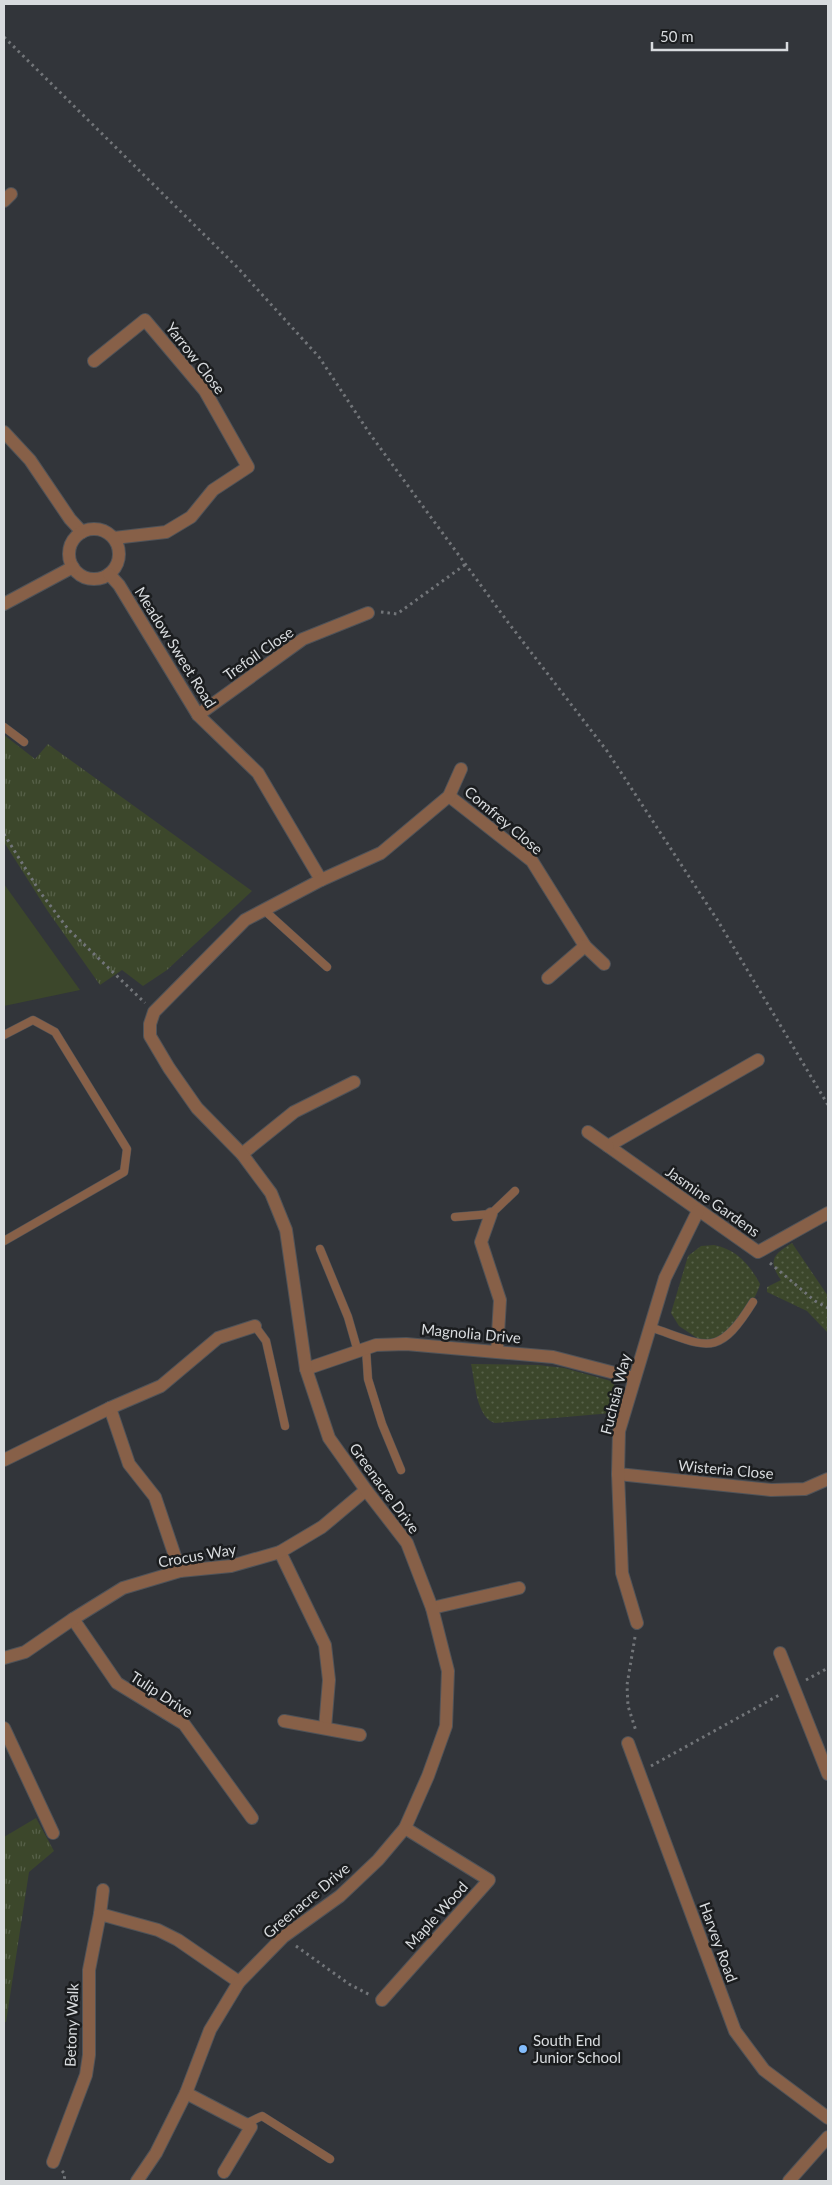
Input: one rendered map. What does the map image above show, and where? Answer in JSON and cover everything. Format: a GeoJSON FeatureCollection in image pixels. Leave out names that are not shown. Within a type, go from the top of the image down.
{"type":"FeatureCollection","features":[{"type":"Feature","properties":{"kind":"street","name":"Yarrow Close"},"geometry":{"type":"LineString","coordinates":[[94,361],[145,320],[205,391],[248,467],[212,490],[191,517],[166,532],[114,538]]}},
{"type":"Feature","properties":{"kind":"street"},"geometry":{"type":"LineString","coordinates":[[4,432],[30,460],[70,520],[82,532]]}},
{"type":"Feature","properties":{"kind":"street"},"geometry":{"type":"LineString","coordinates":[[98,529],[114,538],[119,554],[118,563],[109,574],[92,578],[84,576],[74,567],[70,559],[72,542],[82,532],[98,529]]}},
{"type":"Feature","properties":{"kind":"street"},"geometry":{"type":"LineString","coordinates":[[4,604],[74,567]]}},
{"type":"Feature","properties":{"kind":"street","name":"Meadow Sweet Road"},"geometry":{"type":"LineString","coordinates":[[109,574],[119,585],[198,716],[258,772],[321,880]]}},
{"type":"Feature","properties":{"kind":"street","name":"Trefoil Close"},"geometry":{"type":"LineString","coordinates":[[198,716],[303,640],[368,613]]}},
{"type":"Feature","properties":{"kind":"street","name":"Comfrey Close"},"geometry":{"type":"LineString","coordinates":[[461,770],[449,796],[532,861],[585,946],[604,964]]}},
{"type":"Feature","properties":{"kind":"street"},"geometry":{"type":"LineString","coordinates":[[152,1018],[245,920],[321,880],[381,853],[449,796]]}},
{"type":"Feature","properties":{"kind":"street"},"geometry":{"type":"LineString","coordinates":[[548,978],[585,946]]}},
{"type":"Feature","properties":{"kind":"street","name":"Greenacre Drive"},"geometry":{"type":"LineString","coordinates":[[137,2181],[156,2153],[186,2093],[210,2030],[239,1982],[283,1937],[340,1896],[378,1860],[405,1828],[428,1776],[446,1726],[448,1671],[432,1608],[407,1543],[329,1438],[306,1369],[286,1230],[271,1193],[242,1154],[197,1108],[169,1068],[150,1036],[152,1018]]}},
{"type":"Feature","properties":{"kind":"street"},"geometry":{"type":"LineString","coordinates":[[608,1146],[758,1060]]}},
{"type":"Feature","properties":{"kind":"street"},"geometry":{"type":"LineString","coordinates":[[242,1154],[294,1112],[354,1082]]}},
{"type":"Feature","properties":{"kind":"street","name":"Jasmine Gardens"},"geometry":{"type":"LineString","coordinates":[[588,1132],[758,1252],[828,1212]]}},
{"type":"Feature","properties":{"kind":"street","name":"Fuchsia Way"},"geometry":{"type":"LineString","coordinates":[[637,1623],[622,1573],[618,1474],[619,1431],[665,1278],[698,1211]]}},
{"type":"Feature","properties":{"kind":"street"},"geometry":{"type":"LineString","coordinates":[[491,1214],[481,1242],[500,1300],[497,1351]]}},
{"type":"Feature","properties":{"kind":"street"},"geometry":{"type":"LineString","coordinates":[[4,1460],[110,1408],[161,1386],[218,1338],[255,1326]]}},
{"type":"Feature","properties":{"kind":"street","name":"Magnolia Drive"},"geometry":{"type":"LineString","coordinates":[[306,1369],[376,1345],[406,1344],[553,1357],[634,1378]]}},
{"type":"Feature","properties":{"kind":"street"},"geometry":{"type":"LineString","coordinates":[[110,1408],[129,1464],[155,1497],[180,1571]]}},
{"type":"Feature","properties":{"kind":"street","name":"Wisteria Close"},"geometry":{"type":"LineString","coordinates":[[618,1474],[771,1490],[805,1489],[828,1479]]}},
{"type":"Feature","properties":{"kind":"street","name":"Crocus Way"},"geometry":{"type":"LineString","coordinates":[[4,1658],[25,1652],[73,1619],[124,1588],[180,1571],[231,1566],[280,1552],[322,1527],[366,1490]]}},
{"type":"Feature","properties":{"kind":"street"},"geometry":{"type":"LineString","coordinates":[[280,1552],[325,1645],[329,1680],[325,1728]]}},
{"type":"Feature","properties":{"kind":"street"},"geometry":{"type":"LineString","coordinates":[[432,1608],[519,1588]]}},
{"type":"Feature","properties":{"kind":"street","name":"Tulip Drive"},"geometry":{"type":"LineString","coordinates":[[73,1619],[117,1684],[184,1724],[252,1818]]}},
{"type":"Feature","properties":{"kind":"street"},"geometry":{"type":"LineString","coordinates":[[780,1653],[828,1774]]}},
{"type":"Feature","properties":{"kind":"street"},"geometry":{"type":"LineString","coordinates":[[284,1721],[360,1736]]}},
{"type":"Feature","properties":{"kind":"street"},"geometry":{"type":"LineString","coordinates":[[4,1728],[53,1833]]}},
{"type":"Feature","properties":{"kind":"street","name":"Harvey Road"},"geometry":{"type":"LineString","coordinates":[[628,1743],[735,2031],[764,2070],[828,2118]]}},
{"type":"Feature","properties":{"kind":"street","name":"Maple Wood"},"geometry":{"type":"LineString","coordinates":[[382,2000],[489,1880],[405,1828]]}},
{"type":"Feature","properties":{"kind":"street","name":"Betony Walk"},"geometry":{"type":"LineString","coordinates":[[53,2162],[86,2075],[89,2055],[89,1970],[103,1890]]}},
{"type":"Feature","properties":{"kind":"street"},"geometry":{"type":"LineString","coordinates":[[100,1914],[158,1930],[178,1940],[239,1982]]}},
{"type":"Feature","properties":{"kind":"street"},"geometry":{"type":"LineString","coordinates":[[186,2093],[251,2127],[224,2172]]}},
{"type":"Feature","properties":{"kind":"street"},"geometry":{"type":"LineString","coordinates":[[789,2181],[828,2137]]}},
{"type":"Feature","properties":{"kind":"lane"},"geometry":{"type":"LineString","coordinates":[[4,727],[24,742]]}},
{"type":"Feature","properties":{"kind":"lane"},"geometry":{"type":"LineString","coordinates":[[264,910],[327,967]]}},
{"type":"Feature","properties":{"kind":"lane"},"geometry":{"type":"LineString","coordinates":[[4,1035],[32,1020],[55,1032],[127,1149],[124,1172],[4,1241]]}},
{"type":"Feature","properties":{"kind":"lane"},"geometry":{"type":"LineString","coordinates":[[455,1217],[491,1214],[515,1191]]}},
{"type":"Feature","properties":{"kind":"lane"},"geometry":{"type":"LineString","coordinates":[[320,1249],[362,1350],[368,1379],[382,1424],[401,1470]]}},
{"type":"Feature","properties":{"kind":"lane"},"geometry":{"type":"LineString","coordinates":[[650,1327],[694,1342],[716,1343],[728,1336],[741,1322],[753,1302]]}},
{"type":"Feature","properties":{"kind":"lane"},"geometry":{"type":"LineString","coordinates":[[255,1326],[266,1340],[285,1426]]}},
{"type":"Feature","properties":{"kind":"lane"},"geometry":{"type":"LineString","coordinates":[[245,2124],[262,2116],[330,2159]]}},
{"type":"Feature","properties":{"kind":"path"},"geometry":{"type":"LineString","coordinates":[[4,37],[237,267],[319,357],[370,434],[607,751],[718,921],[828,1105]]}},
{"type":"Feature","properties":{"kind":"path"},"geometry":{"type":"LineString","coordinates":[[368,613],[397,614],[466,564]]}},
{"type":"Feature","properties":{"kind":"path"},"geometry":{"type":"LineString","coordinates":[[4,834],[40,892],[68,929],[152,1018]]}},
{"type":"Feature","properties":{"kind":"path"},"geometry":{"type":"LineString","coordinates":[[758,1252],[815,1301],[828,1308]]}},
{"type":"Feature","properties":{"kind":"path"},"geometry":{"type":"LineString","coordinates":[[628,1743],[637,1733],[628,1706],[627,1685],[637,1623]]}},
{"type":"Feature","properties":{"kind":"path"},"geometry":{"type":"LineString","coordinates":[[639,1772],[828,1668]]}},
{"type":"Feature","properties":{"kind":"path"},"geometry":{"type":"LineString","coordinates":[[283,1937],[349,1984],[382,2000]]}},
{"type":"Feature","properties":{"kind":"green space"},"geometry":{"type":"Polygon","coordinates":[[[4,735],[35,759],[48,744],[252,891],[167,970],[143,986],[122,970],[100,985],[47,910],[4,842],[4,735]]]}},
{"type":"Feature","properties":{"kind":"green space"},"geometry":{"type":"Polygon","coordinates":[[[4,884],[80,990],[4,1006],[4,884]]]}},
{"type":"Feature","properties":{"kind":"green space"},"geometry":{"type":"Polygon","coordinates":[[[792,1243],[828,1296],[828,1333],[807,1311],[767,1292],[767,1287],[781,1280],[774,1267],[777,1254],[792,1243]]]}},
{"type":"Feature","properties":{"kind":"green space"},"geometry":{"type":"Polygon","coordinates":[[[714,1245],[729,1250],[742,1259],[752,1270],[760,1284],[750,1305],[733,1327],[720,1338],[703,1342],[679,1326],[671,1313],[688,1256],[701,1246],[714,1245]]]}},
{"type":"Feature","properties":{"kind":"green space"},"geometry":{"type":"Polygon","coordinates":[[[471,1364],[538,1365],[564,1368],[611,1381],[617,1392],[616,1400],[612,1413],[495,1423],[489,1420],[480,1407],[471,1364]]]}},
{"type":"Feature","properties":{"kind":"green space"},"geometry":{"type":"Polygon","coordinates":[[[36,1818],[54,1851],[29,1872],[6,2022],[4,2022],[4,1837],[36,1818]]]}},
{"type":"Feature","properties":{"kind":"place","name":"South End Junior School"},"geometry":{"type":"Point","coordinates":[523,2049]}}]}
